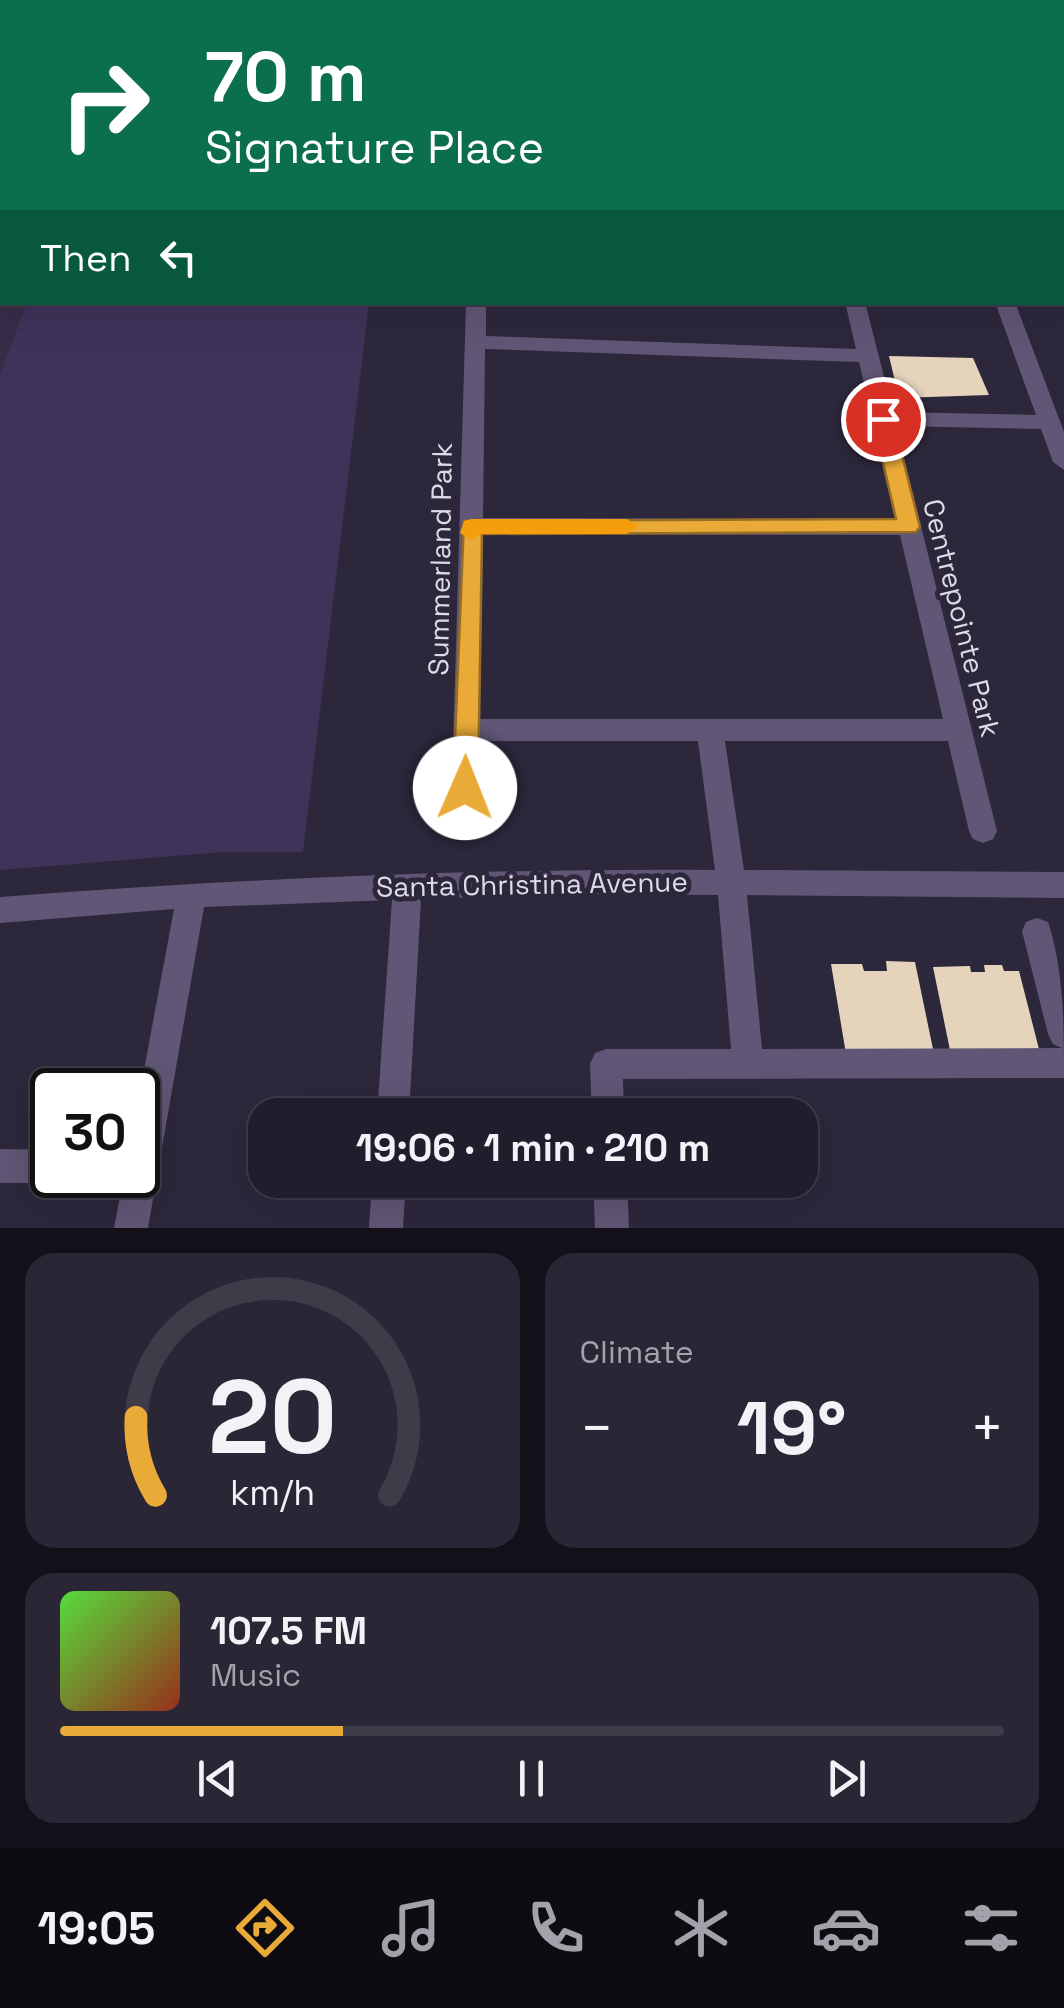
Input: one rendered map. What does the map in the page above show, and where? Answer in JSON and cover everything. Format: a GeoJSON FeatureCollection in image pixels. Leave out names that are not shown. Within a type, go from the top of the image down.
{"type":"FeatureCollection","features":[{"type":"Feature","properties":{"kind":"street","name":"Summerland Park"},"geometry":{"type":"LineString","coordinates":[[464,817],[476,305]]}},
{"type":"Feature","properties":{"kind":"street","name":"Centrepointe Park"},"geometry":{"type":"LineString","coordinates":[[856,305],[982,831]]}},
{"type":"Feature","properties":{"kind":"street"},"geometry":{"type":"LineString","coordinates":[[1006,305],[1064,462]]}},
{"type":"Feature","properties":{"kind":"street"},"geometry":{"type":"LineString","coordinates":[[475,342],[868,356]]}},
{"type":"Feature","properties":{"kind":"street"},"geometry":{"type":"LineString","coordinates":[[883,419],[1048,422]]}},
{"type":"Feature","properties":{"kind":"street"},"geometry":{"type":"LineString","coordinates":[[471,526],[909,527]]}},
{"type":"Feature","properties":{"kind":"street"},"geometry":{"type":"LineString","coordinates":[[466,730],[958,730]]}},
{"type":"Feature","properties":{"kind":"street"},"geometry":{"type":"LineString","coordinates":[[710,730],[731,880],[748,1064]]}},
{"type":"Feature","properties":{"kind":"street","name":"Santa Christina Avenue"},"geometry":{"type":"LineString","coordinates":[[0,910],[192,895],[407,887],[731,880],[1064,885]]}},
{"type":"Feature","properties":{"kind":"street"},"geometry":{"type":"LineString","coordinates":[[394,1098],[407,887]]}},
{"type":"Feature","properties":{"kind":"street"},"geometry":{"type":"LineString","coordinates":[[159,1068],[192,895]]}},
{"type":"Feature","properties":{"kind":"street"},"geometry":{"type":"LineString","coordinates":[[1037,931],[1064,1034]]}},
{"type":"Feature","properties":{"kind":"street"},"geometry":{"type":"LineString","coordinates":[[607,1098],[606,1064],[1064,1063]]}},
{"type":"Feature","properties":{"kind":"street"},"geometry":{"type":"LineString","coordinates":[[0,1166],[30,1166]]}},
{"type":"Feature","properties":{"kind":"street"},"geometry":{"type":"LineString","coordinates":[[131,1228],[135,1198]]}},
{"type":"Feature","properties":{"kind":"street"},"geometry":{"type":"LineString","coordinates":[[386,1228],[388,1198]]}},
{"type":"Feature","properties":{"kind":"street"},"geometry":{"type":"LineString","coordinates":[[611,1198],[612,1228]]}},
{"type":"Feature","properties":{"kind":"shaded area"},"geometry":{"type":"Polygon","coordinates":[[[0,305],[26,305],[0,374],[0,305]]]}},
{"type":"Feature","properties":{"kind":"shaded area"},"geometry":{"type":"Polygon","coordinates":[[[26,305],[369,305],[303,852],[224,852],[0,870],[0,374],[26,305]]]}},
{"type":"Feature","properties":{"kind":"building"},"geometry":{"type":"Polygon","coordinates":[[[889,356],[973,358],[989,395],[899,398],[889,356]]]}},
{"type":"Feature","properties":{"kind":"building"},"geometry":{"type":"Polygon","coordinates":[[[886,961],[915,962],[934,1054],[846,1054],[831,964],[862,964],[864,971],[887,971],[886,961]]]}},
{"type":"Feature","properties":{"kind":"building"},"geometry":{"type":"Polygon","coordinates":[[[984,965],[1002,965],[1004,971],[1019,971],[1040,1053],[951,1055],[933,967],[970,966],[971,972],[985,972],[984,965]]]}},
{"type":"Feature","properties":{"kind":"slow traffic"},"geometry":{"type":"LineString","coordinates":[[471,533],[471,526],[627,526]]}},
{"type":"Feature","properties":{"kind":"route"},"geometry":{"type":"LineString","coordinates":[[465,788],[471,526],[909,527],[883,419]]}}]}
